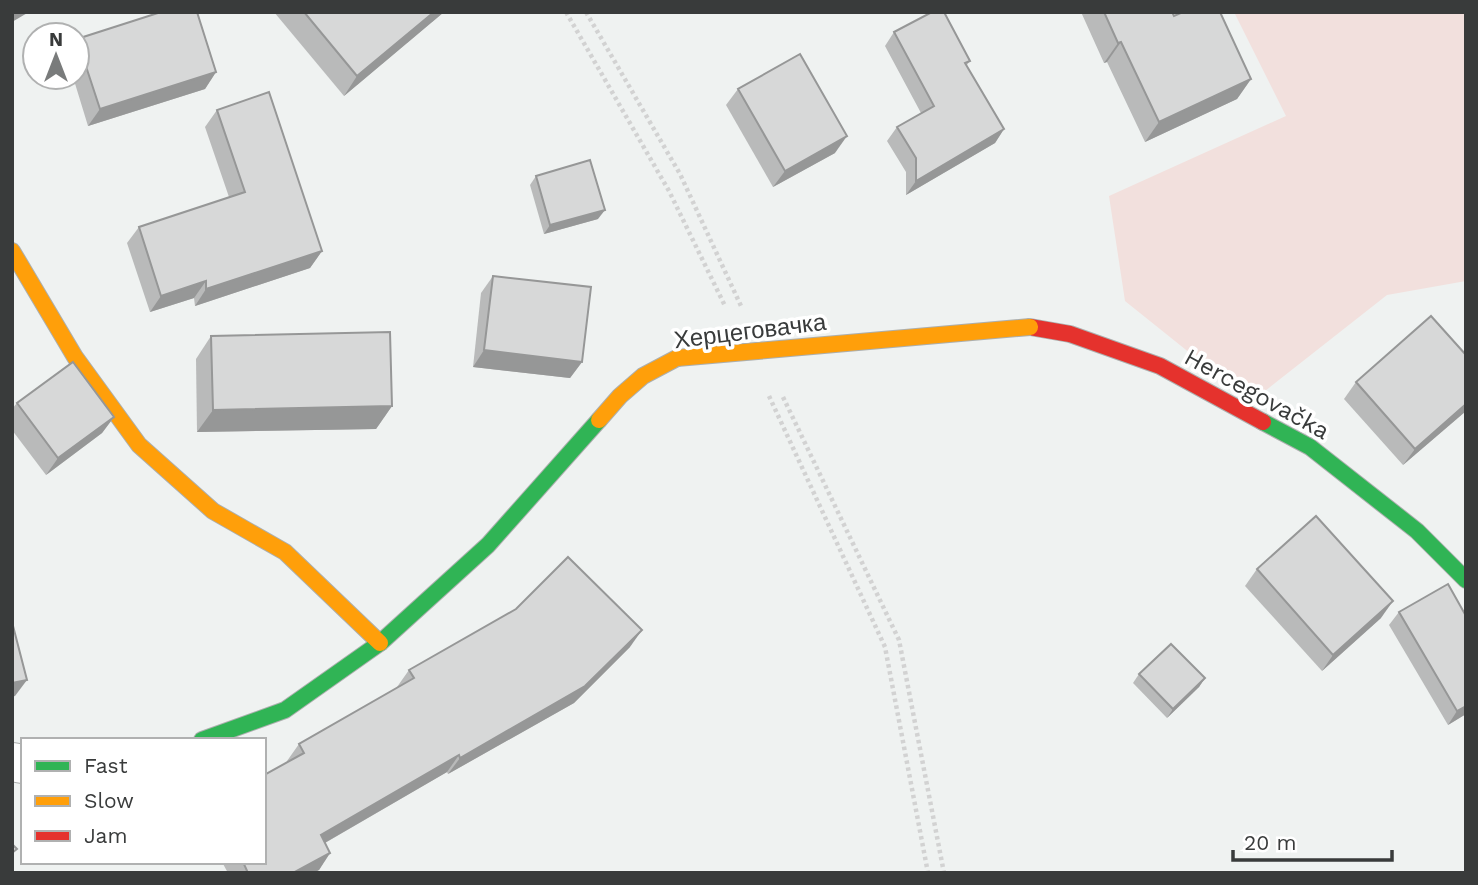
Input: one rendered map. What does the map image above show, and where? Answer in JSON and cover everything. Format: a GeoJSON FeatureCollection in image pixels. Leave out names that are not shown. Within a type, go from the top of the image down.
{"type":"FeatureCollection","features":[{"type":"Feature","properties":{"kind":"street"},"geometry":{"type":"LineString","coordinates":[[12,251],[75,357],[139,445],[213,511],[285,552],[380,643]]}},
{"type":"Feature","properties":{"kind":"street","name":"Херцеговачка"},"geometry":{"type":"LineString","coordinates":[[208,738],[285,710],[380,643],[488,545],[620,396],[643,376],[677,358],[1030,327]]}},
{"type":"Feature","properties":{"kind":"street","name":"Hercegovačka"},"geometry":{"type":"LineString","coordinates":[[1030,327],[1070,334],[1160,366],[1310,447],[1417,531],[1466,580]]}},
{"type":"Feature","properties":{"kind":"path"},"geometry":{"type":"LineString","coordinates":[[566,12],[668,191],[729,315]]}},
{"type":"Feature","properties":{"kind":"path"},"geometry":{"type":"LineString","coordinates":[[586,12],[680,174],[744,312]]}},
{"type":"Feature","properties":{"kind":"path"},"geometry":{"type":"LineString","coordinates":[[779,388],[899,640],[944,873]]}},
{"type":"Feature","properties":{"kind":"path"},"geometry":{"type":"LineString","coordinates":[[766,390],[885,646],[928,873]]}},
{"type":"Feature","properties":{"kind":"shaded area"},"geometry":{"type":"Polygon","coordinates":[[[1234,12],[1466,12],[1466,281],[1387,295],[1251,402],[1125,301],[1109,196],[1286,116],[1234,12]]]}},
{"type":"Feature","properties":{"kind":"building"},"geometry":{"type":"Polygon","coordinates":[[[161,12],[197,12],[216,72],[100,109],[91,82],[91,34],[161,12]]]}},
{"type":"Feature","properties":{"kind":"building"},"geometry":{"type":"Polygon","coordinates":[[[304,12],[434,12],[357,76],[304,12]]]}},
{"type":"Feature","properties":{"kind":"building"},"geometry":{"type":"Polygon","coordinates":[[[932,12],[944,12],[970,61],[965,63],[1004,129],[916,181],[916,158],[897,127],[934,106],[894,32],[932,12]]]}},
{"type":"Feature","properties":{"kind":"building"},"geometry":{"type":"Polygon","coordinates":[[[1104,12],[1172,12],[1174,16],[1183,12],[1220,12],[1251,79],[1159,122],[1104,12]]]}},
{"type":"Feature","properties":{"kind":"building"},"geometry":{"type":"Polygon","coordinates":[[[800,54],[847,136],[785,171],[738,89],[800,54]]]}},
{"type":"Feature","properties":{"kind":"building"},"geometry":{"type":"Polygon","coordinates":[[[269,92],[322,251],[206,289],[206,281],[161,296],[139,227],[245,192],[217,110],[269,92]]]}},
{"type":"Feature","properties":{"kind":"building"},"geometry":{"type":"Polygon","coordinates":[[[590,160],[605,210],[550,225],[536,176],[590,160]]]}},
{"type":"Feature","properties":{"kind":"building"},"geometry":{"type":"Polygon","coordinates":[[[493,276],[591,287],[582,362],[484,350],[493,276]]]}},
{"type":"Feature","properties":{"kind":"building"},"geometry":{"type":"Polygon","coordinates":[[[1431,316],[1466,355],[1466,404],[1415,449],[1356,382],[1431,316]]]}},
{"type":"Feature","properties":{"kind":"building"},"geometry":{"type":"Polygon","coordinates":[[[390,332],[392,406],[213,410],[211,336],[390,332]]]}},
{"type":"Feature","properties":{"kind":"building"},"geometry":{"type":"Polygon","coordinates":[[[73,362],[114,417],[58,458],[17,403],[73,362]]]}},
{"type":"Feature","properties":{"kind":"building"},"geometry":{"type":"Polygon","coordinates":[[[1316,516],[1393,601],[1333,655],[1257,569],[1316,516]]]}},
{"type":"Feature","properties":{"kind":"building"},"geometry":{"type":"Polygon","coordinates":[[[568,557],[642,630],[585,686],[321,835],[330,853],[293,873],[248,873],[244,864],[266,864],[266,774],[304,753],[299,744],[414,678],[409,670],[516,609],[568,557]]]}},
{"type":"Feature","properties":{"kind":"building"},"geometry":{"type":"Polygon","coordinates":[[[1448,584],[1466,616],[1466,706],[1457,711],[1399,612],[1448,584]]]}},
{"type":"Feature","properties":{"kind":"building"},"geometry":{"type":"Polygon","coordinates":[[[12,622],[27,680],[12,683],[12,622]]]}},
{"type":"Feature","properties":{"kind":"building"},"geometry":{"type":"Polygon","coordinates":[[[1171,644],[1205,678],[1173,709],[1139,674],[1171,644]]]}},
{"type":"Feature","properties":{"kind":"traffic: fast"},"geometry":{"type":"LineString","coordinates":[[208,738],[285,710],[380,643],[488,545],[599,420]]}},
{"type":"Feature","properties":{"kind":"traffic: fast"},"geometry":{"type":"LineString","coordinates":[[1263,422],[1310,447],[1417,531],[1466,580]]}},
{"type":"Feature","properties":{"kind":"traffic: slow"},"geometry":{"type":"LineString","coordinates":[[12,251],[75,357],[139,445],[213,511],[285,552],[380,643]]}},
{"type":"Feature","properties":{"kind":"traffic: slow"},"geometry":{"type":"LineString","coordinates":[[677,358],[1030,327]]}},
{"type":"Feature","properties":{"kind":"traffic: slow"},"geometry":{"type":"LineString","coordinates":[[599,420],[620,396],[643,376],[677,358]]}},
{"type":"Feature","properties":{"kind":"traffic: jam"},"geometry":{"type":"LineString","coordinates":[[1030,327],[1070,334],[1160,366],[1263,422]]}}]}
